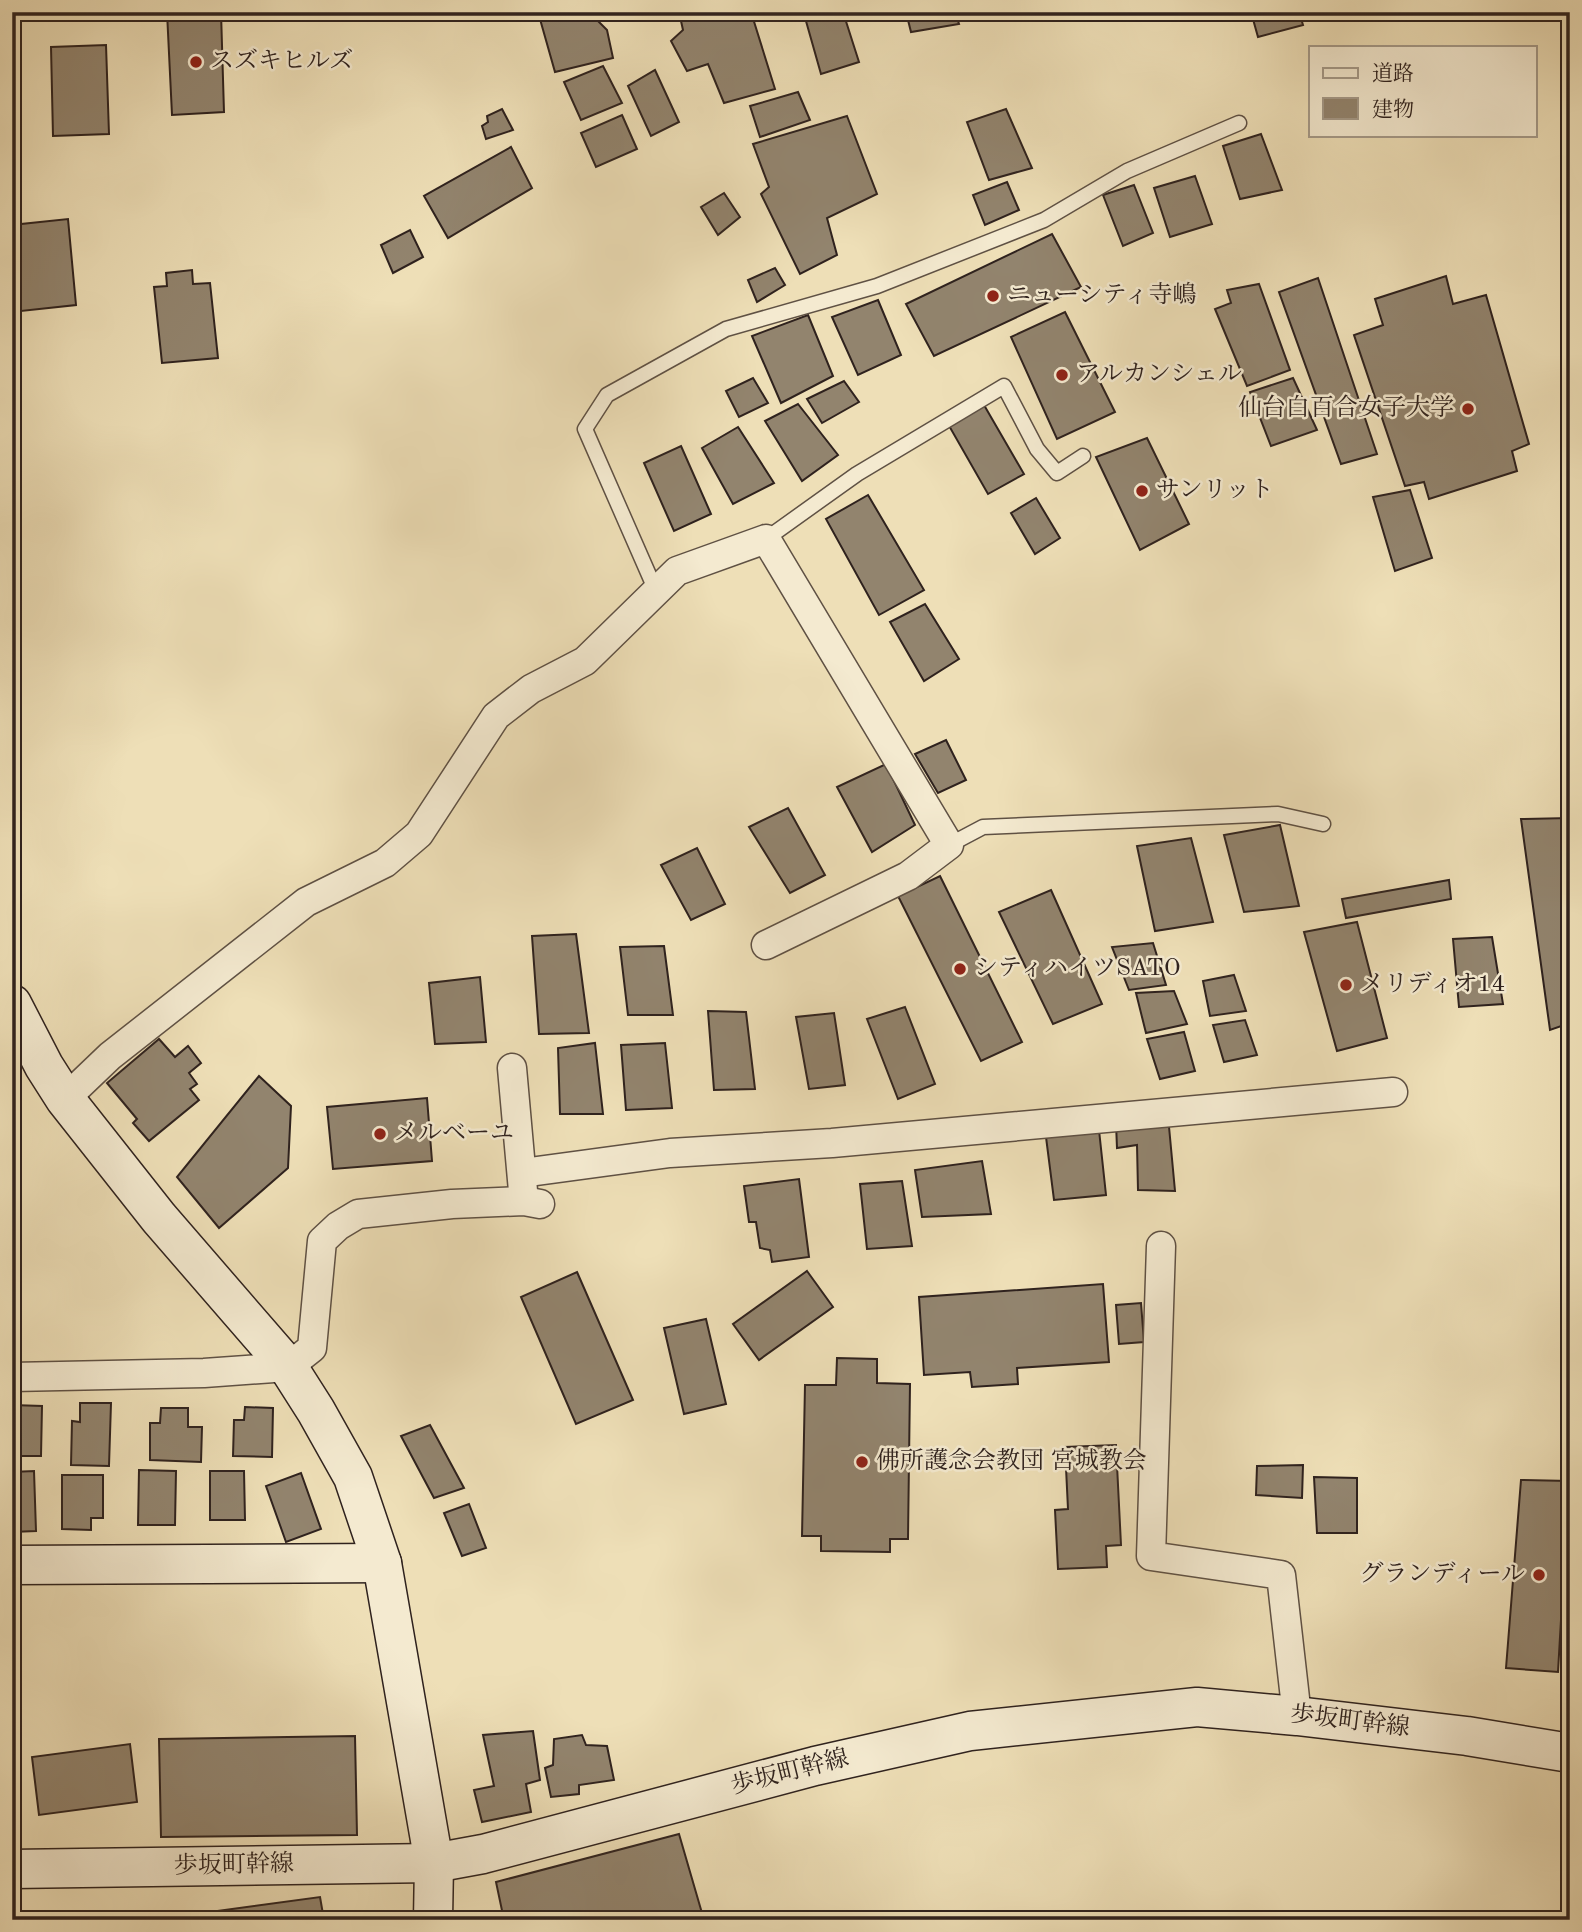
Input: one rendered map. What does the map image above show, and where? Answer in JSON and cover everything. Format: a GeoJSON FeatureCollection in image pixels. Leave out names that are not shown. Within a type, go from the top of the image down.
{"type":"FeatureCollection","features":[{"type":"Feature","properties":{"kind":"street"},"geometry":{"type":"LineString","coordinates":[[65,1099],[110,1056],[306,902],[385,863],[419,834],[496,716],[531,689],[585,661],[677,570],[766,539],[949,845],[908,876],[766,945]]}},
{"type":"Feature","properties":{"kind":"street"},"geometry":{"type":"LineString","coordinates":[[12,1004],[44,1066],[65,1099],[159,1218],[288,1367],[353,1477],[382,1563],[434,1863],[433,1920]]}},
{"type":"Feature","properties":{"kind":"street"},"geometry":{"type":"LineString","coordinates":[[12,1377],[204,1373],[288,1367],[312,1348],[322,1241],[338,1226],[358,1214],[452,1204],[532,1203],[522,1172],[512,1068]]}},
{"type":"Feature","properties":{"kind":"street"},"geometry":{"type":"LineString","coordinates":[[522,1172],[670,1153],[1066,1123],[1197,1108],[1393,1092]]}},
{"type":"Feature","properties":{"kind":"street"},"geometry":{"type":"LineString","coordinates":[[1161,1247],[1152,1556],[1281,1575],[1297,1716]]}},
{"type":"Feature","properties":{"kind":"street"},"geometry":{"type":"LineString","coordinates":[[12,1565],[382,1563]]}},
{"type":"Feature","properties":{"kind":"street","name":"歩坂町幹線"},"geometry":{"type":"LineString","coordinates":[[12,1869],[434,1863],[483,1854],[815,1766],[970,1731],[1197,1707],[1467,1736],[1570,1753]]}},
{"type":"Feature","properties":{"kind":"lane"},"geometry":{"type":"LineString","coordinates":[[656,591],[585,429],[607,396],[726,329],[877,286],[1044,220],[1127,171],[1239,123]]}},
{"type":"Feature","properties":{"kind":"lane"},"geometry":{"type":"LineString","coordinates":[[766,539],[857,474],[1004,386],[1037,449],[1057,473],[1083,456]]}},
{"type":"Feature","properties":{"kind":"lane"},"geometry":{"type":"LineString","coordinates":[[949,845],[983,827],[1278,814],[1323,824]]}},
{"type":"Feature","properties":{"kind":"building","name":"スズキヒルズ"},"geometry":{"type":"Polygon","coordinates":[[[167,12],[221,12],[224,112],[172,115],[167,12]]]}},
{"type":"Feature","properties":{"kind":"building"},"geometry":{"type":"Polygon","coordinates":[[[538,12],[589,12],[607,30],[613,58],[555,72],[538,12]]]}},
{"type":"Feature","properties":{"kind":"building"},"geometry":{"type":"Polygon","coordinates":[[[679,12],[751,12],[775,89],[724,103],[708,64],[687,71],[671,41],[683,30],[679,12]]]}},
{"type":"Feature","properties":{"kind":"building"},"geometry":{"type":"Polygon","coordinates":[[[843,12],[859,62],[821,74],[804,14],[843,12]]]}},
{"type":"Feature","properties":{"kind":"building"},"geometry":{"type":"Polygon","coordinates":[[[906,12],[955,12],[959,24],[911,32],[906,12]]]}},
{"type":"Feature","properties":{"kind":"building"},"geometry":{"type":"Polygon","coordinates":[[[1251,12],[1299,12],[1303,25],[1258,37],[1251,12]]]}},
{"type":"Feature","properties":{"kind":"building"},"geometry":{"type":"Polygon","coordinates":[[[106,45],[109,134],[53,136],[51,47],[106,45]]]}},
{"type":"Feature","properties":{"kind":"building"},"geometry":{"type":"Polygon","coordinates":[[[603,66],[622,103],[581,120],[564,82],[603,66]]]}},
{"type":"Feature","properties":{"kind":"building"},"geometry":{"type":"Polygon","coordinates":[[[655,70],[679,122],[651,136],[628,86],[655,70]]]}},
{"type":"Feature","properties":{"kind":"building"},"geometry":{"type":"Polygon","coordinates":[[[798,92],[810,120],[760,137],[750,106],[798,92]]]}},
{"type":"Feature","properties":{"kind":"building"},"geometry":{"type":"Polygon","coordinates":[[[502,109],[513,130],[486,139],[482,126],[488,122],[487,116],[502,109]]]}},
{"type":"Feature","properties":{"kind":"building"},"geometry":{"type":"Polygon","coordinates":[[[1006,109],[1032,168],[989,180],[967,122],[1006,109]]]}},
{"type":"Feature","properties":{"kind":"building"},"geometry":{"type":"Polygon","coordinates":[[[622,115],[637,149],[596,167],[581,133],[622,115]]]}},
{"type":"Feature","properties":{"kind":"building"},"geometry":{"type":"Polygon","coordinates":[[[847,116],[877,194],[827,218],[837,255],[800,274],[761,194],[769,187],[753,144],[847,116]]]}},
{"type":"Feature","properties":{"kind":"building"},"geometry":{"type":"Polygon","coordinates":[[[1261,134],[1282,190],[1240,199],[1223,146],[1261,134]]]}},
{"type":"Feature","properties":{"kind":"building"},"geometry":{"type":"Polygon","coordinates":[[[511,147],[532,188],[448,238],[424,196],[511,147]]]}},
{"type":"Feature","properties":{"kind":"building"},"geometry":{"type":"Polygon","coordinates":[[[1195,176],[1212,224],[1170,237],[1154,188],[1195,176]]]}},
{"type":"Feature","properties":{"kind":"building"},"geometry":{"type":"Polygon","coordinates":[[[1007,182],[1019,210],[985,225],[973,195],[1007,182]]]}},
{"type":"Feature","properties":{"kind":"building"},"geometry":{"type":"Polygon","coordinates":[[[1134,185],[1153,233],[1123,246],[1103,195],[1134,185]]]}},
{"type":"Feature","properties":{"kind":"building"},"geometry":{"type":"Polygon","coordinates":[[[724,193],[740,217],[718,235],[701,207],[724,193]]]}},
{"type":"Feature","properties":{"kind":"building"},"geometry":{"type":"Polygon","coordinates":[[[68,219],[76,305],[12,312],[12,225],[68,219]]]}},
{"type":"Feature","properties":{"kind":"building"},"geometry":{"type":"Polygon","coordinates":[[[410,230],[423,257],[393,273],[381,245],[410,230]]]}},
{"type":"Feature","properties":{"kind":"building","name":"ニューシティ寺嶋"},"geometry":{"type":"Polygon","coordinates":[[[1052,234],[1081,287],[934,356],[906,304],[1052,234]]]}},
{"type":"Feature","properties":{"kind":"building"},"geometry":{"type":"Polygon","coordinates":[[[775,268],[785,285],[757,302],[748,280],[775,268]]]}},
{"type":"Feature","properties":{"kind":"building"},"geometry":{"type":"Polygon","coordinates":[[[192,270],[193,284],[210,283],[218,358],[162,363],[154,287],[167,286],[166,273],[192,270]]]}},
{"type":"Feature","properties":{"kind":"building"},"geometry":{"type":"Polygon","coordinates":[[[1446,276],[1453,304],[1486,295],[1529,444],[1512,451],[1517,471],[1429,499],[1424,482],[1405,486],[1354,335],[1383,325],[1375,299],[1446,276]]]}},
{"type":"Feature","properties":{"kind":"building"},"geometry":{"type":"Polygon","coordinates":[[[1318,278],[1377,454],[1341,464],[1279,292],[1318,278]]]}},
{"type":"Feature","properties":{"kind":"building"},"geometry":{"type":"Polygon","coordinates":[[[1259,284],[1290,370],[1247,386],[1215,309],[1231,303],[1227,290],[1259,284]]]}},
{"type":"Feature","properties":{"kind":"building"},"geometry":{"type":"Polygon","coordinates":[[[878,300],[901,355],[858,375],[832,317],[878,300]]]}},
{"type":"Feature","properties":{"kind":"building","name":"アルカンシェル"},"geometry":{"type":"Polygon","coordinates":[[[1065,312],[1115,412],[1057,439],[1011,337],[1065,312]]]}},
{"type":"Feature","properties":{"kind":"building"},"geometry":{"type":"Polygon","coordinates":[[[808,315],[833,376],[781,403],[752,336],[808,315]]]}},
{"type":"Feature","properties":{"kind":"building"},"geometry":{"type":"Polygon","coordinates":[[[753,378],[768,403],[739,417],[726,391],[753,378]]]}},
{"type":"Feature","properties":{"kind":"building"},"geometry":{"type":"Polygon","coordinates":[[[1293,378],[1317,430],[1271,446],[1250,392],[1293,378]]]}},
{"type":"Feature","properties":{"kind":"building"},"geometry":{"type":"Polygon","coordinates":[[[844,381],[859,402],[822,423],[807,399],[844,381]]]}},
{"type":"Feature","properties":{"kind":"building"},"geometry":{"type":"Polygon","coordinates":[[[798,404],[838,455],[802,481],[765,421],[798,404]]]}},
{"type":"Feature","properties":{"kind":"building"},"geometry":{"type":"Polygon","coordinates":[[[984,405],[1024,474],[988,494],[948,424],[984,405]]]}},
{"type":"Feature","properties":{"kind":"building"},"geometry":{"type":"Polygon","coordinates":[[[738,427],[774,483],[733,504],[702,448],[738,427]]]}},
{"type":"Feature","properties":{"kind":"building","name":"サンリット"},"geometry":{"type":"Polygon","coordinates":[[[1147,438],[1189,524],[1140,550],[1096,457],[1147,438]]]}},
{"type":"Feature","properties":{"kind":"building"},"geometry":{"type":"Polygon","coordinates":[[[681,446],[711,514],[674,531],[644,463],[681,446]]]}},
{"type":"Feature","properties":{"kind":"building"},"geometry":{"type":"Polygon","coordinates":[[[1410,490],[1432,558],[1395,571],[1373,497],[1410,490]]]}},
{"type":"Feature","properties":{"kind":"building"},"geometry":{"type":"Polygon","coordinates":[[[868,495],[924,590],[879,615],[826,519],[868,495]]]}},
{"type":"Feature","properties":{"kind":"building"},"geometry":{"type":"Polygon","coordinates":[[[1036,498],[1060,538],[1035,554],[1011,513],[1036,498]]]}},
{"type":"Feature","properties":{"kind":"building"},"geometry":{"type":"Polygon","coordinates":[[[925,604],[959,659],[924,681],[890,622],[925,604]]]}},
{"type":"Feature","properties":{"kind":"building"},"geometry":{"type":"Polygon","coordinates":[[[946,740],[966,780],[938,793],[915,754],[946,740]]]}},
{"type":"Feature","properties":{"kind":"building"},"geometry":{"type":"Polygon","coordinates":[[[886,764],[915,825],[872,852],[837,787],[886,764]]]}},
{"type":"Feature","properties":{"kind":"building"},"geometry":{"type":"Polygon","coordinates":[[[788,808],[825,875],[790,893],[749,827],[788,808]]]}},
{"type":"Feature","properties":{"kind":"building"},"geometry":{"type":"Polygon","coordinates":[[[1570,818],[1570,1023],[1550,1030],[1521,819],[1570,818]]]}},
{"type":"Feature","properties":{"kind":"building"},"geometry":{"type":"Polygon","coordinates":[[[1280,825],[1299,906],[1244,912],[1224,835],[1280,825]]]}},
{"type":"Feature","properties":{"kind":"building"},"geometry":{"type":"Polygon","coordinates":[[[1191,838],[1213,922],[1155,931],[1137,846],[1191,838]]]}},
{"type":"Feature","properties":{"kind":"building"},"geometry":{"type":"Polygon","coordinates":[[[697,848],[725,904],[691,920],[661,865],[697,848]]]}},
{"type":"Feature","properties":{"kind":"building","name":"シティハイツSATO"},"geometry":{"type":"Polygon","coordinates":[[[940,876],[1022,1042],[981,1061],[898,896],[940,876]]]}},
{"type":"Feature","properties":{"kind":"building"},"geometry":{"type":"Polygon","coordinates":[[[1449,880],[1451,899],[1346,918],[1342,899],[1449,880]]]}},
{"type":"Feature","properties":{"kind":"building"},"geometry":{"type":"Polygon","coordinates":[[[1051,890],[1102,1004],[1053,1024],[999,912],[1051,890]]]}},
{"type":"Feature","properties":{"kind":"building","name":"メリディオ14"},"geometry":{"type":"Polygon","coordinates":[[[1357,922],[1387,1038],[1337,1051],[1304,932],[1357,922]]]}},
{"type":"Feature","properties":{"kind":"building"},"geometry":{"type":"Polygon","coordinates":[[[576,934],[589,1033],[539,1034],[532,936],[576,934]]]}},
{"type":"Feature","properties":{"kind":"building"},"geometry":{"type":"Polygon","coordinates":[[[1492,937],[1503,1004],[1459,1007],[1453,939],[1492,937]]]}},
{"type":"Feature","properties":{"kind":"building"},"geometry":{"type":"Polygon","coordinates":[[[1153,943],[1166,985],[1129,990],[1112,947],[1153,943]]]}},
{"type":"Feature","properties":{"kind":"building"},"geometry":{"type":"Polygon","coordinates":[[[664,946],[673,1015],[628,1015],[620,947],[664,946]]]}},
{"type":"Feature","properties":{"kind":"building"},"geometry":{"type":"Polygon","coordinates":[[[1234,975],[1246,1011],[1210,1016],[1203,981],[1234,975]]]}},
{"type":"Feature","properties":{"kind":"building"},"geometry":{"type":"Polygon","coordinates":[[[480,977],[486,1042],[435,1044],[429,983],[480,977]]]}},
{"type":"Feature","properties":{"kind":"building"},"geometry":{"type":"Polygon","coordinates":[[[1174,991],[1187,1024],[1146,1033],[1136,993],[1174,991]]]}},
{"type":"Feature","properties":{"kind":"building"},"geometry":{"type":"Polygon","coordinates":[[[905,1007],[935,1084],[898,1099],[867,1019],[905,1007]]]}},
{"type":"Feature","properties":{"kind":"building"},"geometry":{"type":"Polygon","coordinates":[[[708,1011],[746,1012],[755,1089],[714,1090],[708,1011]]]}},
{"type":"Feature","properties":{"kind":"building"},"geometry":{"type":"Polygon","coordinates":[[[834,1013],[845,1085],[809,1089],[796,1017],[834,1013]]]}},
{"type":"Feature","properties":{"kind":"building"},"geometry":{"type":"Polygon","coordinates":[[[1245,1020],[1257,1055],[1224,1062],[1213,1025],[1245,1020]]]}},
{"type":"Feature","properties":{"kind":"building"},"geometry":{"type":"Polygon","coordinates":[[[1184,1032],[1195,1071],[1160,1079],[1147,1039],[1184,1032]]]}},
{"type":"Feature","properties":{"kind":"building"},"geometry":{"type":"Polygon","coordinates":[[[159,1039],[175,1057],[188,1046],[201,1063],[189,1073],[197,1084],[190,1089],[199,1100],[149,1141],[133,1123],[137,1119],[107,1083],[159,1039]]]}},
{"type":"Feature","properties":{"kind":"building"},"geometry":{"type":"Polygon","coordinates":[[[595,1043],[603,1114],[560,1114],[558,1048],[595,1043]]]}},
{"type":"Feature","properties":{"kind":"building"},"geometry":{"type":"Polygon","coordinates":[[[665,1043],[672,1108],[626,1110],[621,1045],[665,1043]]]}},
{"type":"Feature","properties":{"kind":"building"},"geometry":{"type":"Polygon","coordinates":[[[259,1076],[291,1106],[288,1168],[219,1228],[177,1177],[259,1076]]]}},
{"type":"Feature","properties":{"kind":"building","name":"メルベーユ"},"geometry":{"type":"Polygon","coordinates":[[[427,1098],[432,1161],[333,1169],[327,1107],[427,1098]]]}},
{"type":"Feature","properties":{"kind":"building"},"geometry":{"type":"Polygon","coordinates":[[[1168,1116],[1175,1191],[1138,1190],[1137,1145],[1117,1148],[1116,1123],[1168,1116]]]}},
{"type":"Feature","properties":{"kind":"building"},"geometry":{"type":"Polygon","coordinates":[[[1099,1130],[1106,1195],[1054,1200],[1046,1137],[1099,1130]]]}},
{"type":"Feature","properties":{"kind":"building"},"geometry":{"type":"Polygon","coordinates":[[[982,1161],[991,1214],[922,1217],[915,1170],[982,1161]]]}},
{"type":"Feature","properties":{"kind":"building"},"geometry":{"type":"Polygon","coordinates":[[[799,1179],[809,1257],[772,1262],[770,1250],[760,1248],[756,1222],[749,1222],[744,1186],[799,1179]]]}},
{"type":"Feature","properties":{"kind":"building"},"geometry":{"type":"Polygon","coordinates":[[[902,1181],[912,1246],[867,1249],[860,1184],[902,1181]]]}},
{"type":"Feature","properties":{"kind":"building"},"geometry":{"type":"Polygon","coordinates":[[[807,1271],[833,1307],[759,1360],[733,1324],[807,1271]]]}},
{"type":"Feature","properties":{"kind":"building"},"geometry":{"type":"Polygon","coordinates":[[[577,1272],[633,1400],[576,1424],[521,1297],[577,1272]]]}},
{"type":"Feature","properties":{"kind":"building"},"geometry":{"type":"Polygon","coordinates":[[[1103,1284],[1109,1362],[1017,1368],[1018,1384],[972,1387],[970,1372],[924,1375],[919,1297],[1103,1284]]]}},
{"type":"Feature","properties":{"kind":"building"},"geometry":{"type":"Polygon","coordinates":[[[1141,1303],[1144,1342],[1119,1344],[1116,1305],[1141,1303]]]}},
{"type":"Feature","properties":{"kind":"building"},"geometry":{"type":"Polygon","coordinates":[[[706,1319],[726,1404],[684,1414],[664,1328],[706,1319]]]}},
{"type":"Feature","properties":{"kind":"building"},"geometry":{"type":"Polygon","coordinates":[[[837,1358],[877,1359],[877,1383],[910,1384],[908,1539],[890,1539],[890,1552],[821,1551],[821,1536],[802,1536],[805,1385],[836,1385],[837,1358]]]}},
{"type":"Feature","properties":{"kind":"building"},"geometry":{"type":"Polygon","coordinates":[[[80,1403],[111,1403],[109,1466],[71,1465],[72,1421],[80,1422],[80,1403]]]}},
{"type":"Feature","properties":{"kind":"building"},"geometry":{"type":"Polygon","coordinates":[[[12,1405],[42,1406],[41,1456],[12,1456],[12,1405]]]}},
{"type":"Feature","properties":{"kind":"building"},"geometry":{"type":"Polygon","coordinates":[[[245,1407],[273,1408],[272,1457],[233,1456],[234,1420],[244,1420],[245,1407]]]}},
{"type":"Feature","properties":{"kind":"building"},"geometry":{"type":"Polygon","coordinates":[[[161,1408],[188,1408],[188,1427],[202,1427],[201,1462],[150,1460],[150,1423],[160,1423],[161,1408]]]}},
{"type":"Feature","properties":{"kind":"building"},"geometry":{"type":"Polygon","coordinates":[[[430,1425],[464,1488],[434,1498],[401,1436],[430,1425]]]}},
{"type":"Feature","properties":{"kind":"building"},"geometry":{"type":"Polygon","coordinates":[[[1116,1445],[1121,1545],[1106,1546],[1107,1567],[1058,1569],[1055,1510],[1068,1509],[1065,1447],[1116,1445]]]}},
{"type":"Feature","properties":{"kind":"building"},"geometry":{"type":"Polygon","coordinates":[[[1303,1465],[1302,1498],[1256,1495],[1257,1466],[1303,1465]]]}},
{"type":"Feature","properties":{"kind":"building"},"geometry":{"type":"Polygon","coordinates":[[[139,1470],[176,1471],[175,1525],[138,1525],[139,1470]]]}},
{"type":"Feature","properties":{"kind":"building"},"geometry":{"type":"Polygon","coordinates":[[[34,1471],[36,1531],[12,1532],[12,1472],[34,1471]]]}},
{"type":"Feature","properties":{"kind":"building"},"geometry":{"type":"Polygon","coordinates":[[[210,1471],[244,1471],[245,1520],[210,1520],[210,1471]]]}},
{"type":"Feature","properties":{"kind":"building"},"geometry":{"type":"Polygon","coordinates":[[[301,1473],[321,1529],[286,1542],[266,1486],[301,1473]]]}},
{"type":"Feature","properties":{"kind":"building"},"geometry":{"type":"Polygon","coordinates":[[[62,1475],[103,1475],[103,1518],[91,1518],[91,1530],[62,1529],[62,1475]]]}},
{"type":"Feature","properties":{"kind":"building"},"geometry":{"type":"Polygon","coordinates":[[[1314,1477],[1357,1478],[1357,1533],[1317,1533],[1314,1477]]]}},
{"type":"Feature","properties":{"kind":"building","name":"グランディール"},"geometry":{"type":"Polygon","coordinates":[[[1521,1480],[1569,1481],[1558,1672],[1506,1668],[1521,1480]]]}},
{"type":"Feature","properties":{"kind":"building"},"geometry":{"type":"Polygon","coordinates":[[[469,1504],[486,1548],[462,1556],[444,1513],[469,1504]]]}},
{"type":"Feature","properties":{"kind":"building"},"geometry":{"type":"Polygon","coordinates":[[[533,1731],[540,1780],[526,1784],[531,1812],[482,1822],[474,1790],[494,1786],[483,1735],[533,1731]]]}},
{"type":"Feature","properties":{"kind":"building"},"geometry":{"type":"Polygon","coordinates":[[[582,1735],[586,1745],[607,1746],[614,1780],[579,1785],[579,1794],[551,1797],[545,1768],[553,1765],[554,1739],[582,1735]]]}},
{"type":"Feature","properties":{"kind":"building"},"geometry":{"type":"Polygon","coordinates":[[[355,1736],[357,1835],[161,1837],[159,1739],[355,1736]]]}},
{"type":"Feature","properties":{"kind":"building"},"geometry":{"type":"Polygon","coordinates":[[[130,1744],[137,1802],[39,1815],[32,1757],[130,1744]]]}},
{"type":"Feature","properties":{"kind":"building"},"geometry":{"type":"Polygon","coordinates":[[[679,1834],[704,1920],[504,1920],[496,1882],[679,1834]]]}},
{"type":"Feature","properties":{"kind":"building"},"geometry":{"type":"Polygon","coordinates":[[[320,1897],[324,1920],[151,1920],[320,1897]]]}},
{"type":"Feature","properties":{"kind":"place","name":"スズキヒルズ"},"geometry":{"type":"Point","coordinates":[196,62]}},
{"type":"Feature","properties":{"kind":"place","name":"ニューシティ寺嶋"},"geometry":{"type":"Point","coordinates":[993,296]}},
{"type":"Feature","properties":{"kind":"place","name":"アルカンシェル"},"geometry":{"type":"Point","coordinates":[1062,375]}},
{"type":"Feature","properties":{"kind":"place","name":"仙台白百合女子大学"},"geometry":{"type":"Point","coordinates":[1468,409]}},
{"type":"Feature","properties":{"kind":"place","name":"サンリット"},"geometry":{"type":"Point","coordinates":[1142,491]}},
{"type":"Feature","properties":{"kind":"place","name":"シティハイツSATO"},"geometry":{"type":"Point","coordinates":[960,969]}},
{"type":"Feature","properties":{"kind":"place","name":"メリディオ14"},"geometry":{"type":"Point","coordinates":[1346,985]}},
{"type":"Feature","properties":{"kind":"place","name":"メルベーユ"},"geometry":{"type":"Point","coordinates":[380,1134]}},
{"type":"Feature","properties":{"kind":"place","name":"佛所護念会教団 宮城教会"},"geometry":{"type":"Point","coordinates":[862,1462]}},
{"type":"Feature","properties":{"kind":"place","name":"グランディール"},"geometry":{"type":"Point","coordinates":[1539,1575]}}]}
